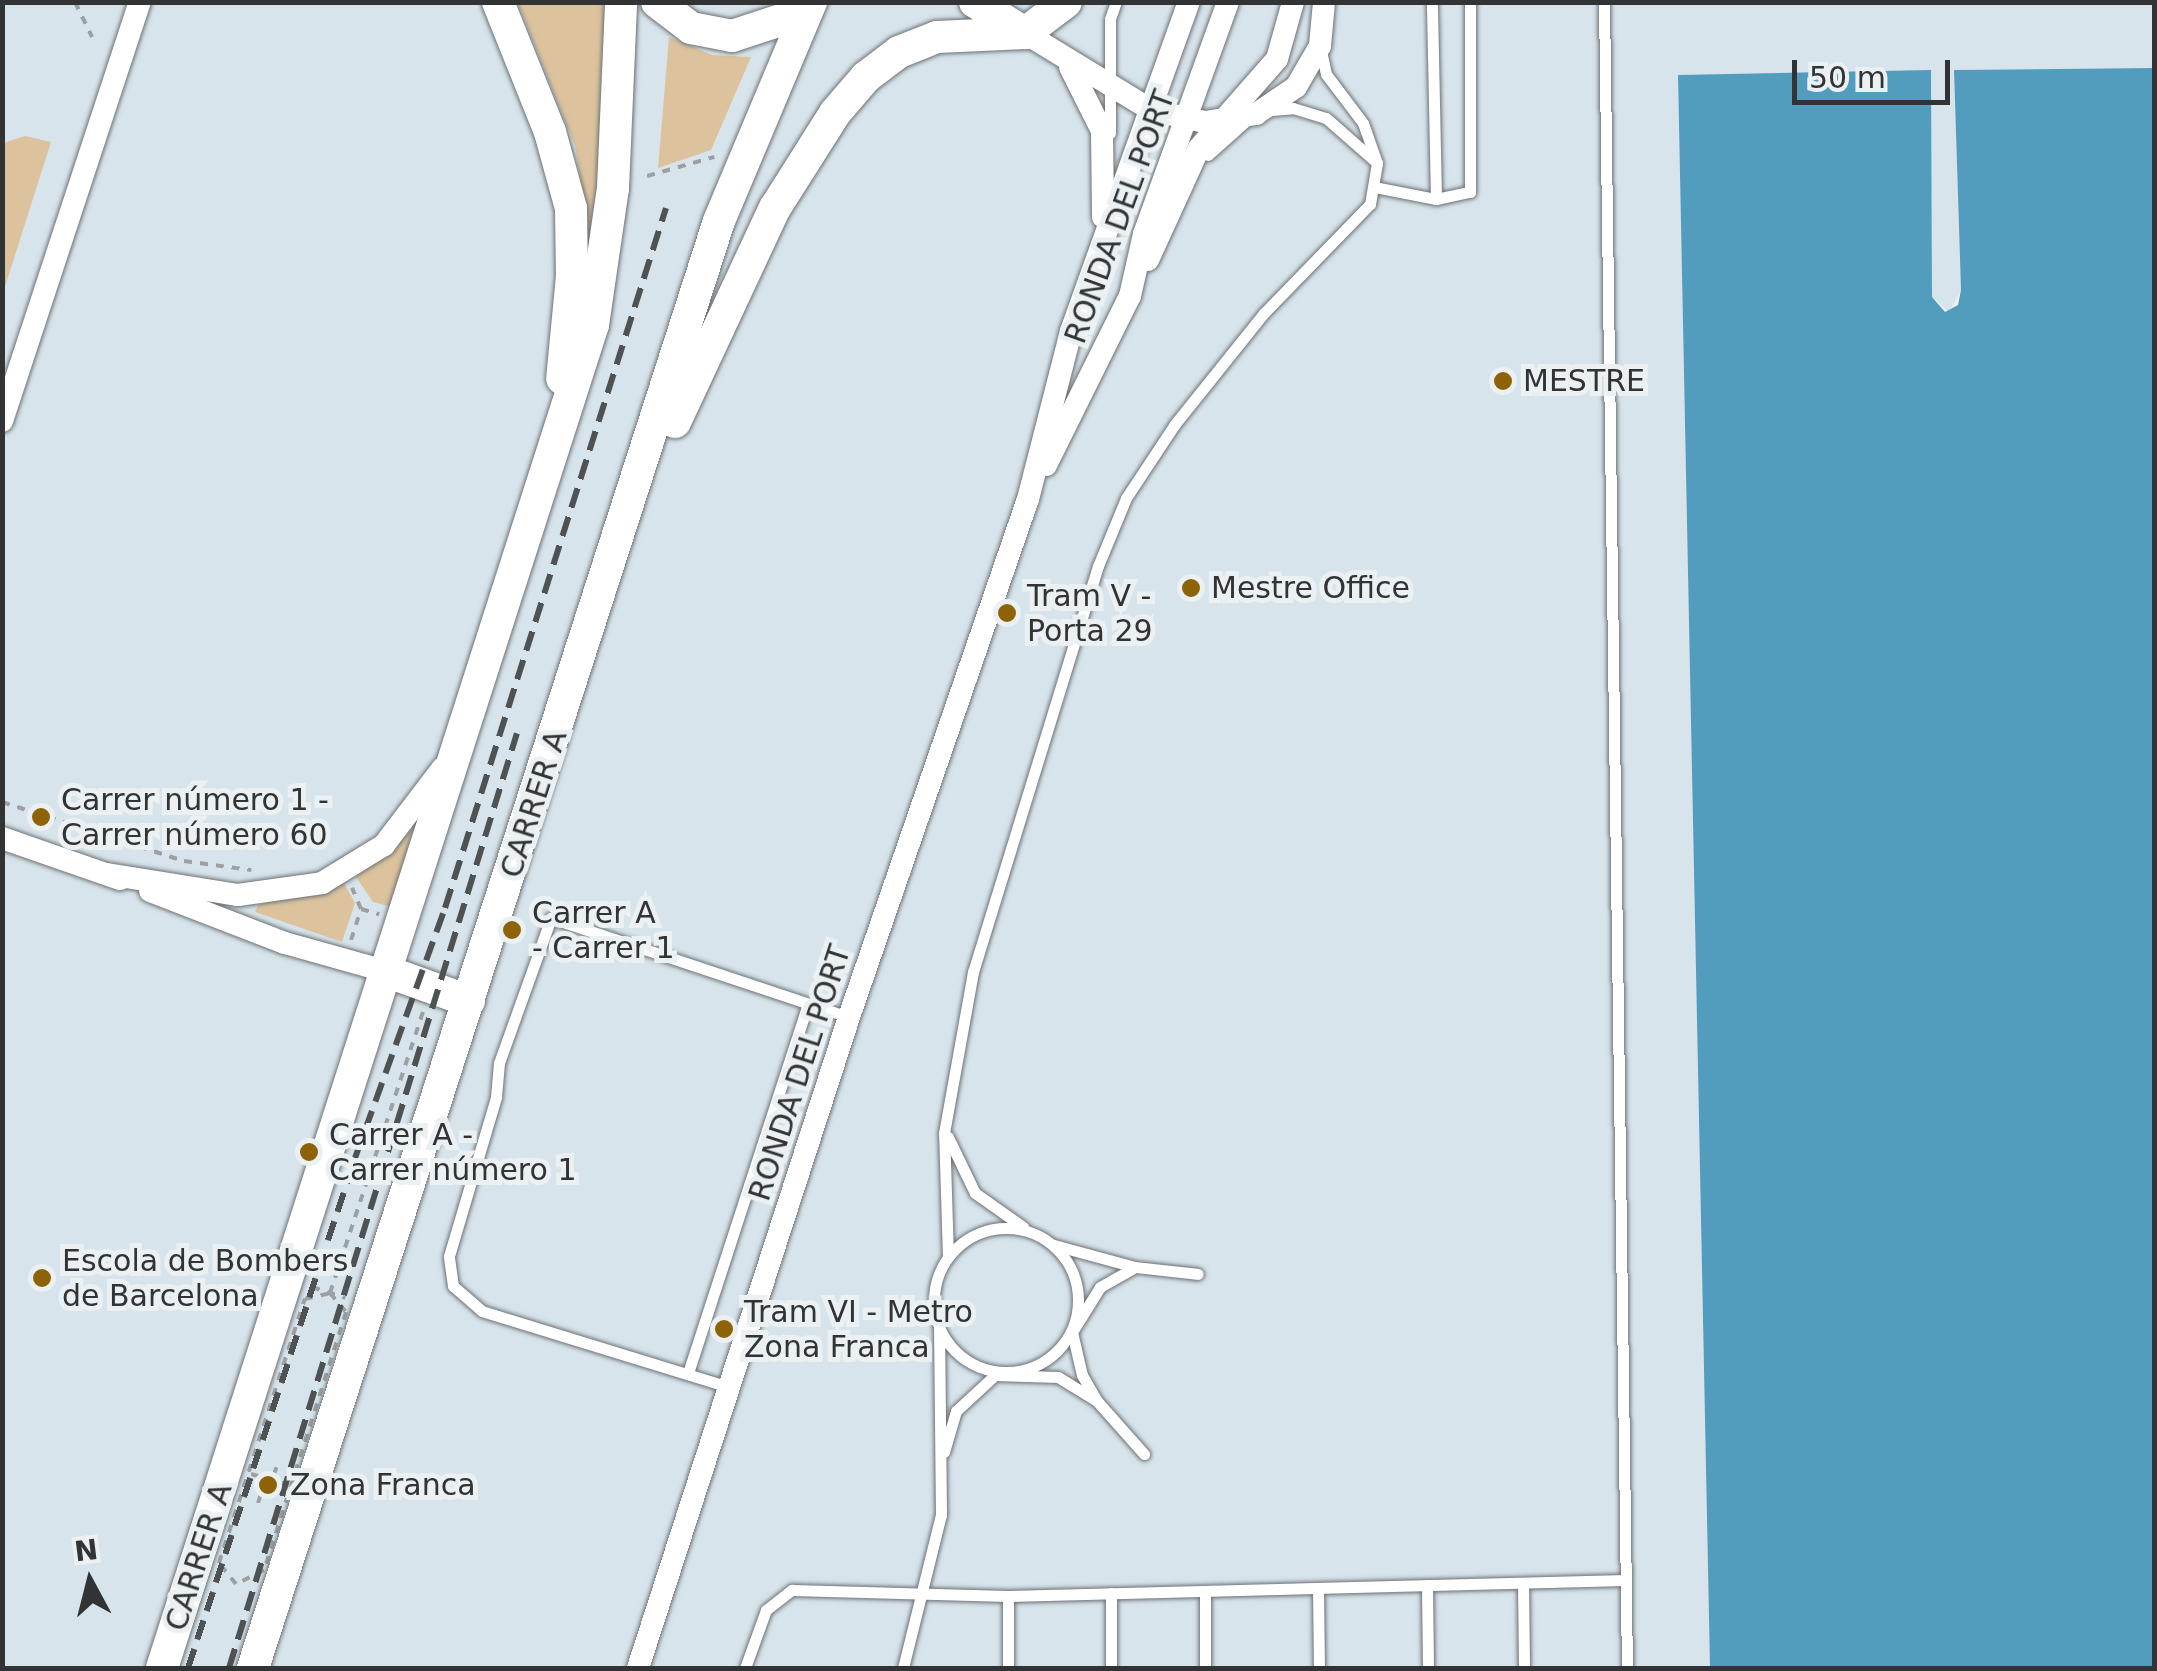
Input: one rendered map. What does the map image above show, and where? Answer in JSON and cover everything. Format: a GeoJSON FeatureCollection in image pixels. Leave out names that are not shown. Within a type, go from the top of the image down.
{"type":"FeatureCollection","features":[{"type":"Feature","properties":{"kind":"main road"},"geometry":{"type":"LineString","coordinates":[[498,2],[550,132],[571,208],[572,276],[550,475]]}},
{"type":"Feature","properties":{"kind":"main road","name":"CARRER A"},"geometry":{"type":"LineString","coordinates":[[162,1668],[550,475],[604,273],[621,2]]}},
{"type":"Feature","properties":{"kind":"main road"},"geometry":{"type":"LineString","coordinates":[[657,2],[691,28],[718,36],[767,27],[809,2]]}},
{"type":"Feature","properties":{"kind":"main road","name":"CARRER A"},"geometry":{"type":"LineString","coordinates":[[254,1668],[729,191],[809,2]]}},
{"type":"Feature","properties":{"kind":"main road"},"geometry":{"type":"LineString","coordinates":[[975,2],[1026,33]]}},
{"type":"Feature","properties":{"kind":"main road"},"geometry":{"type":"LineString","coordinates":[[592,620],[689,388],[775,208],[835,113],[866,77],[916,43],[958,33],[1026,33],[1066,2]]}},
{"type":"Feature","properties":{"kind":"main road"},"geometry":{"type":"LineString","coordinates":[[388,972],[469,1000]]}},
{"type":"Feature","properties":{"kind":"street"},"geometry":{"type":"LineString","coordinates":[[2,421],[140,2]]}},
{"type":"Feature","properties":{"kind":"street","name":"RONDA DEL PORT"},"geometry":{"type":"LineString","coordinates":[[638,1668],[849,1017],[1028,500],[1071,332],[1189,2]]}},
{"type":"Feature","properties":{"kind":"street","name":"RONDA DEL PORT"},"geometry":{"type":"LineString","coordinates":[[1028,500],[1130,296],[1144,234],[1228,2]]}},
{"type":"Feature","properties":{"kind":"street"},"geometry":{"type":"LineString","coordinates":[[1130,296],[1188,166],[1221,120],[1276,59],[1293,2]]}},
{"type":"Feature","properties":{"kind":"street"},"geometry":{"type":"LineString","coordinates":[[1026,33],[1108,88],[1151,110],[1186,122],[1221,120],[1256,114],[1296,87],[1320,46],[1328,9]]}},
{"type":"Feature","properties":{"kind":"street"},"geometry":{"type":"LineString","coordinates":[[1066,60],[1095,111],[1107,178],[1099,256]]}},
{"type":"Feature","properties":{"kind":"street"},"geometry":{"type":"LineString","coordinates":[[107,874],[238,896],[322,883],[384,844],[462,740]]}},
{"type":"Feature","properties":{"kind":"street"},"geometry":{"type":"LineString","coordinates":[[2,838],[285,943],[388,972]]}},
{"type":"Feature","properties":{"kind":"lane"},"geometry":{"type":"LineString","coordinates":[[1107,178],[1108,88],[1116,2]]}},
{"type":"Feature","properties":{"kind":"lane"},"geometry":{"type":"LineString","coordinates":[[1432,2],[1436,199]]}},
{"type":"Feature","properties":{"kind":"lane"},"geometry":{"type":"LineString","coordinates":[[1374,187],[1436,199],[1470,192],[1470,2]]}},
{"type":"Feature","properties":{"kind":"lane"},"geometry":{"type":"LineString","coordinates":[[1604,2],[1628,1668]]}},
{"type":"Feature","properties":{"kind":"lane"},"geometry":{"type":"LineString","coordinates":[[903,1668],[926,1590],[941,1515],[944,1452],[939,1328],[933,1304],[948,1257],[946,1113],[973,972],[1023,796],[1126,498],[1175,424],[1264,313],[1362,216],[1374,187],[1377,163],[1363,123],[1326,74],[1320,46]]}},
{"type":"Feature","properties":{"kind":"lane"},"geometry":{"type":"LineString","coordinates":[[1176,199],[1208,154],[1256,114],[1294,108],[1326,118],[1377,163]]}},
{"type":"Feature","properties":{"kind":"lane"},"geometry":{"type":"LineString","coordinates":[[730,1386],[482,1311],[453,1286],[449,1256],[496,1097],[499,1062],[551,918],[849,1017]]}},
{"type":"Feature","properties":{"kind":"lane"},"geometry":{"type":"LineString","coordinates":[[688,1373],[808,1004]]}},
{"type":"Feature","properties":{"kind":"lane"},"geometry":{"type":"LineString","coordinates":[[946,1113],[954,1155],[974,1192],[1033,1233],[1054,1245],[1135,1267],[1198,1274]]}},
{"type":"Feature","properties":{"kind":"lane"},"geometry":{"type":"LineString","coordinates":[[948,1257],[986,1230],[1033,1233]]}},
{"type":"Feature","properties":{"kind":"lane"},"geometry":{"type":"LineString","coordinates":[[1054,1245],[1078,1285],[1072,1332],[1082,1375],[1097,1401],[1144,1454]]}},
{"type":"Feature","properties":{"kind":"lane"},"geometry":{"type":"LineString","coordinates":[[944,1452],[969,1393],[995,1376],[1016,1372],[1058,1351],[1100,1287],[1135,1267]]}},
{"type":"Feature","properties":{"kind":"lane"},"geometry":{"type":"LineString","coordinates":[[939,1328],[970,1363],[1058,1377],[1097,1401]]}},
{"type":"Feature","properties":{"kind":"lane"},"geometry":{"type":"LineString","coordinates":[[745,1668],[766,1610],[792,1590],[926,1590],[1008,1596],[1626,1580]]}},
{"type":"Feature","properties":{"kind":"lane"},"geometry":{"type":"LineString","coordinates":[[1523,1583],[1524,1668]]}},
{"type":"Feature","properties":{"kind":"lane"},"geometry":{"type":"LineString","coordinates":[[1427,1585],[1428,1668]]}},
{"type":"Feature","properties":{"kind":"lane"},"geometry":{"type":"LineString","coordinates":[[1318,1588],[1319,1668]]}},
{"type":"Feature","properties":{"kind":"lane"},"geometry":{"type":"LineString","coordinates":[[1205,1591],[1206,1668]]}},
{"type":"Feature","properties":{"kind":"lane"},"geometry":{"type":"LineString","coordinates":[[1110,1594],[1111,1668]]}},
{"type":"Feature","properties":{"kind":"lane"},"geometry":{"type":"LineString","coordinates":[[1008,1596],[1008,1668]]}},
{"type":"Feature","properties":{"kind":"path"},"geometry":{"type":"LineString","coordinates":[[74,2],[92,37]]}},
{"type":"Feature","properties":{"kind":"path"},"geometry":{"type":"LineString","coordinates":[[647,176],[714,157]]}},
{"type":"Feature","properties":{"kind":"path"},"geometry":{"type":"LineString","coordinates":[[2,802],[184,861],[266,870]]}},
{"type":"Feature","properties":{"kind":"path"},"geometry":{"type":"LineString","coordinates":[[348,880],[362,909],[350,945]]}},
{"type":"Feature","properties":{"kind":"path"},"geometry":{"type":"LineString","coordinates":[[330,1293],[425,1008]]}},
{"type":"Feature","properties":{"kind":"path"},"geometry":{"type":"LineString","coordinates":[[304,1284],[355,1301]]}},
{"type":"Feature","properties":{"kind":"path"},"geometry":{"type":"LineString","coordinates":[[258,1503],[278,1462]]}},
{"type":"Feature","properties":{"kind":"path"},"geometry":{"type":"LineString","coordinates":[[251,1474],[288,1485]]}},
{"type":"Feature","properties":{"kind":"path"},"geometry":{"type":"LineString","coordinates":[[269,1480],[269,1490]]}},
{"type":"Feature","properties":{"kind":"shaded area"},"geometry":{"type":"Polygon","coordinates":[[[3,3],[2154,3],[2154,68],[1954,70],[1961,290],[1949,312],[1932,297],[1932,191],[1756,74],[1678,75],[1710,1668],[3,1668],[3,3]]]}},
{"type":"Feature","properties":{"kind":"shaded area"},"geometry":{"type":"Polygon","coordinates":[[[518,3],[607,3],[593,255],[575,146],[518,3]]]}},
{"type":"Feature","properties":{"kind":"shaded area"},"geometry":{"type":"Polygon","coordinates":[[[669,37],[712,55],[751,57],[711,150],[658,168],[669,37]]]}},
{"type":"Feature","properties":{"kind":"shaded area"},"geometry":{"type":"Polygon","coordinates":[[[25,136],[51,142],[3,293],[3,143],[25,136]]]}},
{"type":"Feature","properties":{"kind":"shaded area"},"geometry":{"type":"Polygon","coordinates":[[[413,829],[392,907],[373,902],[356,877],[413,829]]]}},
{"type":"Feature","properties":{"kind":"shaded area"},"geometry":{"type":"Polygon","coordinates":[[[344,883],[355,903],[342,942],[255,912],[258,905],[344,883]]]}},
{"type":"Feature","properties":{"kind":"water"},"geometry":{"type":"Polygon","coordinates":[[[2154,68],[2154,1668],[1710,1668],[1678,75],[1931,70],[1932,297],[1945,312],[1958,305],[1961,290],[1954,70],[2154,68]]]}},
{"type":"Feature","properties":{"kind":"railway"},"geometry":{"type":"LineString","coordinates":[[188,1668],[355,1158],[445,908],[666,208]]}},
{"type":"Feature","properties":{"kind":"railway"},"geometry":{"type":"LineString","coordinates":[[229,1668],[517,733]]}},
{"type":"Feature","properties":{"kind":"place","name":"MESTRE"},"geometry":{"type":"Point","coordinates":[1503,381]}},
{"type":"Feature","properties":{"kind":"place","name":"Mestre Office"},"geometry":{"type":"Point","coordinates":[1191,588]}},
{"type":"Feature","properties":{"kind":"place","name":"Tram V - Porta 29"},"geometry":{"type":"Point","coordinates":[1007,613]}},
{"type":"Feature","properties":{"kind":"place","name":"Carrer número 1 - Carrer número 60"},"geometry":{"type":"Point","coordinates":[41,817]}},
{"type":"Feature","properties":{"kind":"place","name":"Carrer A - Carrer 1"},"geometry":{"type":"Point","coordinates":[512,930]}},
{"type":"Feature","properties":{"kind":"place","name":"Carrer A - Carrer número 1"},"geometry":{"type":"Point","coordinates":[309,1152]}},
{"type":"Feature","properties":{"kind":"place","name":"Escola de Bombers de Barcelona"},"geometry":{"type":"Point","coordinates":[42,1278]}},
{"type":"Feature","properties":{"kind":"place","name":"Tram VI - Metro Zona Franca"},"geometry":{"type":"Point","coordinates":[724,1329]}},
{"type":"Feature","properties":{"kind":"place","name":"Zona Franca"},"geometry":{"type":"Point","coordinates":[268,1485]}}]}
